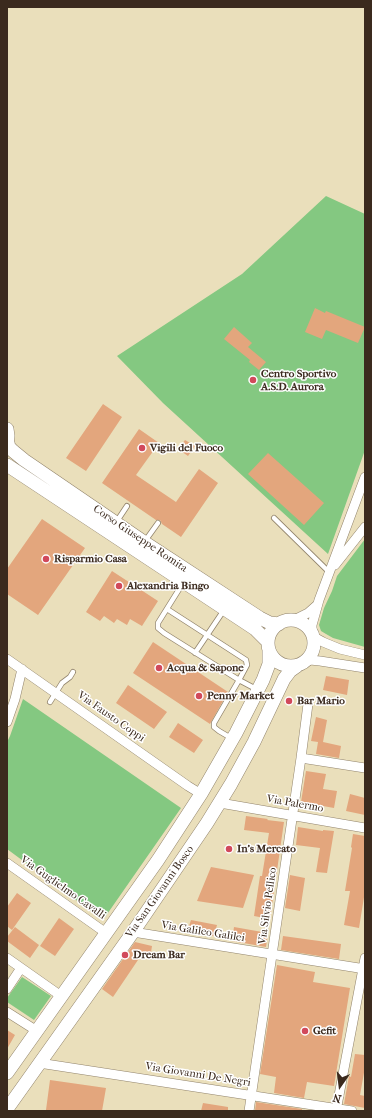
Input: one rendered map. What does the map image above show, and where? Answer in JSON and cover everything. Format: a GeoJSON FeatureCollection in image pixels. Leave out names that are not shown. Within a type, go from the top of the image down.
{"type":"FeatureCollection","features":[{"type":"Feature","properties":{"kind":"main road"},"geometry":{"type":"LineString","coordinates":[[7,429],[7,444]]}},
{"type":"Feature","properties":{"kind":"main road","name":"Corso Giuseppe Romita"},"geometry":{"type":"LineString","coordinates":[[7,444],[20,457],[183,582],[255,630],[269,647]]}},
{"type":"Feature","properties":{"kind":"main road","name":"Corso Giuseppe Romita"},"geometry":{"type":"LineString","coordinates":[[7,465],[112,528],[144,542],[260,618],[270,623],[286,622]]}},
{"type":"Feature","properties":{"kind":"main road"},"geometry":{"type":"LineString","coordinates":[[286,622],[303,624],[308,628],[312,635],[314,642],[313,649],[310,656],[301,664],[287,666],[279,663],[273,658],[269,647],[271,632],[286,622]]}},
{"type":"Feature","properties":{"kind":"main road","name":"Via San Giovanni Bosco"},"geometry":{"type":"LineString","coordinates":[[7,1073],[158,860],[201,794],[233,739],[258,690],[268,667],[269,647]]}},
{"type":"Feature","properties":{"kind":"main road","name":"Via San Giovanni Bosco"},"geometry":{"type":"LineString","coordinates":[[7,1109],[133,932],[220,803],[254,742],[284,679],[290,671],[301,664]]}},
{"type":"Feature","properties":{"kind":"main road"},"geometry":{"type":"LineString","coordinates":[[201,794],[220,803]]}},
{"type":"Feature","properties":{"kind":"main road"},"geometry":{"type":"LineString","coordinates":[[109,929],[133,932]]}},
{"type":"Feature","properties":{"kind":"main road"},"geometry":{"type":"LineString","coordinates":[[22,1052],[39,1063]]}},
{"type":"Feature","properties":{"kind":"street"},"geometry":{"type":"LineString","coordinates":[[365,477],[329,572],[312,625],[312,635],[317,639],[340,649],[365,655]]}},
{"type":"Feature","properties":{"kind":"street"},"geometry":{"type":"LineString","coordinates":[[329,572],[365,527]]}},
{"type":"Feature","properties":{"kind":"street"},"geometry":{"type":"LineString","coordinates":[[286,622],[302,617],[311,611],[319,600]]}},
{"type":"Feature","properties":{"kind":"street","name":"Via Fausto Coppi"},"geometry":{"type":"LineString","coordinates":[[7,659],[201,794]]}},
{"type":"Feature","properties":{"kind":"street"},"geometry":{"type":"LineString","coordinates":[[301,664],[310,660],[320,660],[365,668]]}},
{"type":"Feature","properties":{"kind":"street"},"geometry":{"type":"LineString","coordinates":[[7,722],[15,699],[22,669]]}},
{"type":"Feature","properties":{"kind":"street","name":"Via Silvio Pellico"},"geometry":{"type":"LineString","coordinates":[[249,1111],[273,955],[308,704]]}},
{"type":"Feature","properties":{"kind":"street"},"geometry":{"type":"LineString","coordinates":[[301,758],[365,768]]}},
{"type":"Feature","properties":{"kind":"street","name":"Via Palermo"},"geometry":{"type":"LineString","coordinates":[[220,803],[365,828]]}},
{"type":"Feature","properties":{"kind":"street","name":"Via Guglielmo Cavalli"},"geometry":{"type":"LineString","coordinates":[[7,863],[109,929]]}},
{"type":"Feature","properties":{"kind":"street","name":"Via Galileo Galilei"},"geometry":{"type":"LineString","coordinates":[[133,932],[364,969]]}},
{"type":"Feature","properties":{"kind":"street"},"geometry":{"type":"LineString","coordinates":[[7,958],[61,996]]}},
{"type":"Feature","properties":{"kind":"street"},"geometry":{"type":"LineString","coordinates":[[336,1110],[365,958]]}},
{"type":"Feature","properties":{"kind":"street"},"geometry":{"type":"LineString","coordinates":[[7,989],[21,968]]}},
{"type":"Feature","properties":{"kind":"street"},"geometry":{"type":"LineString","coordinates":[[7,1012],[37,1031]]}},
{"type":"Feature","properties":{"kind":"street","name":"Via Giovanni De Negri"},"geometry":{"type":"LineString","coordinates":[[39,1063],[252,1095],[336,1110],[352,1111]]}},
{"type":"Feature","properties":{"kind":"lane"},"geometry":{"type":"LineString","coordinates":[[112,528],[127,506]]}},
{"type":"Feature","properties":{"kind":"lane"},"geometry":{"type":"LineString","coordinates":[[274,518],[329,572]]}},
{"type":"Feature","properties":{"kind":"lane"},"geometry":{"type":"LineString","coordinates":[[144,542],[158,523]]}},
{"type":"Feature","properties":{"kind":"lane"},"geometry":{"type":"LineString","coordinates":[[183,582],[158,623],[158,628],[195,653],[258,690]]}},
{"type":"Feature","properties":{"kind":"lane"},"geometry":{"type":"LineString","coordinates":[[167,609],[246,660],[247,665],[214,723],[214,727],[233,739]]}},
{"type":"Feature","properties":{"kind":"lane"},"geometry":{"type":"LineString","coordinates":[[195,653],[224,610]]}},
{"type":"Feature","properties":{"kind":"lane"},"geometry":{"type":"LineString","coordinates":[[50,702],[62,683],[70,677],[73,672]]}},
{"type":"Feature","properties":{"kind":"green space","name":"Centro Sportivo A.S.D. Aurora"},"geometry":{"type":"Polygon","coordinates":[[[326,196],[365,214],[365,450],[328,554],[163,403],[117,356],[242,274],[326,196]]]}},
{"type":"Feature","properties":{"kind":"green space"},"geometry":{"type":"Polygon","coordinates":[[[365,539],[365,647],[333,638],[321,631],[319,625],[337,576],[365,539]]]}},
{"type":"Feature","properties":{"kind":"green space"},"geometry":{"type":"Polygon","coordinates":[[[23,699],[181,808],[103,920],[7,849],[7,742],[23,699]]]}},
{"type":"Feature","properties":{"kind":"green space"},"geometry":{"type":"Polygon","coordinates":[[[22,977],[51,996],[34,1020],[7,1002],[7,998],[22,977]]]}},
{"type":"Feature","properties":{"kind":"building"},"geometry":{"type":"Polygon","coordinates":[[[315,308],[365,327],[358,343],[326,330],[322,339],[305,332],[315,308]]]}},
{"type":"Feature","properties":{"kind":"building"},"geometry":{"type":"Polygon","coordinates":[[[234,327],[252,343],[248,347],[266,362],[259,370],[249,362],[250,360],[224,339],[234,327]]]}},
{"type":"Feature","properties":{"kind":"building"},"geometry":{"type":"Polygon","coordinates":[[[103,404],[122,417],[86,471],[66,458],[103,404]]]}},
{"type":"Feature","properties":{"kind":"building"},"geometry":{"type":"Polygon","coordinates":[[[139,429],[159,443],[136,475],[176,502],[199,469],[218,483],[181,537],[162,524],[160,520],[156,520],[102,483],[139,429]]]}},
{"type":"Feature","properties":{"kind":"building"},"geometry":{"type":"Polygon","coordinates":[[[185,440],[195,446],[188,456],[178,449],[185,440]]]}},
{"type":"Feature","properties":{"kind":"building"},"geometry":{"type":"Polygon","coordinates":[[[268,453],[324,503],[304,525],[248,474],[268,453]]]}},
{"type":"Feature","properties":{"kind":"building","name":"Risparmio Casa"},"geometry":{"type":"Polygon","coordinates":[[[42,519],[85,548],[38,615],[7,594],[7,569],[42,519]]]}},
{"type":"Feature","properties":{"kind":"building","name":"Alexandria Bingo"},"geometry":{"type":"Polygon","coordinates":[[[112,571],[158,601],[142,626],[130,619],[127,625],[117,619],[114,623],[104,616],[100,621],[86,612],[112,571]]]}},
{"type":"Feature","properties":{"kind":"building"},"geometry":{"type":"Polygon","coordinates":[[[153,642],[228,692],[210,724],[133,673],[153,642]]]}},
{"type":"Feature","properties":{"kind":"building"},"geometry":{"type":"Polygon","coordinates":[[[326,676],[349,680],[347,695],[323,690],[326,676]]]}},
{"type":"Feature","properties":{"kind":"building"},"geometry":{"type":"Polygon","coordinates":[[[128,685],[167,712],[154,729],[116,703],[128,685]]]}},
{"type":"Feature","properties":{"kind":"building"},"geometry":{"type":"Polygon","coordinates":[[[316,717],[327,720],[323,742],[341,746],[339,758],[316,754],[318,742],[311,741],[316,717]]]}},
{"type":"Feature","properties":{"kind":"building"},"geometry":{"type":"Polygon","coordinates":[[[178,723],[203,740],[194,753],[169,737],[178,723]]]}},
{"type":"Feature","properties":{"kind":"building"},"geometry":{"type":"Polygon","coordinates":[[[306,771],[326,774],[323,789],[337,791],[334,808],[301,802],[306,771]]]}},
{"type":"Feature","properties":{"kind":"building"},"geometry":{"type":"Polygon","coordinates":[[[350,794],[365,798],[365,815],[346,811],[350,794]]]}},
{"type":"Feature","properties":{"kind":"building"},"geometry":{"type":"Polygon","coordinates":[[[246,816],[284,822],[270,919],[254,916],[260,876],[262,876],[269,833],[244,830],[246,816]]]}},
{"type":"Feature","properties":{"kind":"building"},"geometry":{"type":"Polygon","coordinates":[[[298,827],[323,831],[334,831],[327,873],[316,872],[320,848],[296,845],[298,827]]]}},
{"type":"Feature","properties":{"kind":"building"},"geometry":{"type":"Polygon","coordinates":[[[353,834],[365,836],[365,891],[359,928],[344,925],[350,891],[345,891],[353,834]]]}},
{"type":"Feature","properties":{"kind":"building"},"geometry":{"type":"Polygon","coordinates":[[[211,867],[254,875],[243,908],[197,901],[211,867]]]}},
{"type":"Feature","properties":{"kind":"building"},"geometry":{"type":"Polygon","coordinates":[[[290,875],[305,878],[300,911],[285,908],[290,875]]]}},
{"type":"Feature","properties":{"kind":"building"},"geometry":{"type":"Polygon","coordinates":[[[17,893],[31,903],[12,930],[7,926],[7,907],[17,893]]]}},
{"type":"Feature","properties":{"kind":"building"},"geometry":{"type":"Polygon","coordinates":[[[59,918],[74,929],[55,956],[40,946],[59,918]]]}},
{"type":"Feature","properties":{"kind":"building"},"geometry":{"type":"Polygon","coordinates":[[[191,920],[217,925],[214,936],[187,932],[191,920]]]}},
{"type":"Feature","properties":{"kind":"building"},"geometry":{"type":"Polygon","coordinates":[[[15,927],[39,945],[30,958],[7,941],[7,937],[15,927]]]}},
{"type":"Feature","properties":{"kind":"building"},"geometry":{"type":"Polygon","coordinates":[[[234,927],[268,933],[266,947],[232,941],[234,927]]]}},
{"type":"Feature","properties":{"kind":"building"},"geometry":{"type":"Polygon","coordinates":[[[283,936],[341,944],[339,959],[281,950],[283,936]]]}},
{"type":"Feature","properties":{"kind":"building"},"geometry":{"type":"Polygon","coordinates":[[[135,942],[152,946],[150,959],[140,957],[113,997],[102,989],[135,942]]]}},
{"type":"Feature","properties":{"kind":"building","name":"Gefit"},"geometry":{"type":"Polygon","coordinates":[[[277,965],[315,972],[313,982],[350,988],[334,1086],[307,1082],[304,1098],[274,1093],[276,1077],[260,1074],[277,965]]]}},
{"type":"Feature","properties":{"kind":"building"},"geometry":{"type":"Polygon","coordinates":[[[7,1030],[15,1035],[7,1049],[7,1030]]]}},
{"type":"Feature","properties":{"kind":"building"},"geometry":{"type":"Polygon","coordinates":[[[355,1054],[365,1055],[365,1067],[360,1095],[365,1096],[365,1108],[344,1104],[355,1054]]]}},
{"type":"Feature","properties":{"kind":"building"},"geometry":{"type":"Polygon","coordinates":[[[50,1080],[106,1088],[102,1111],[46,1110],[50,1080]]]}},
{"type":"Feature","properties":{"kind":"building"},"geometry":{"type":"Polygon","coordinates":[[[256,1102],[302,1109],[302,1111],[255,1111],[256,1102]]]}},
{"type":"Feature","properties":{"kind":"building"},"geometry":{"type":"Polygon","coordinates":[[[203,1103],[228,1107],[228,1111],[201,1111],[203,1103]]]}},
{"type":"Feature","properties":{"kind":"place","name":"Centro Sportivo A.S.D. Aurora"},"geometry":{"type":"Point","coordinates":[253,380]}},
{"type":"Feature","properties":{"kind":"place","name":"Vigili del Fuoco"},"geometry":{"type":"Point","coordinates":[142,448]}},
{"type":"Feature","properties":{"kind":"place","name":"Risparmio Casa"},"geometry":{"type":"Point","coordinates":[46,559]}},
{"type":"Feature","properties":{"kind":"place","name":"Alexandria Bingo"},"geometry":{"type":"Point","coordinates":[119,586]}},
{"type":"Feature","properties":{"kind":"place","name":"Acqua & Sapone"},"geometry":{"type":"Point","coordinates":[159,668]}},
{"type":"Feature","properties":{"kind":"place","name":"Penny Market"},"geometry":{"type":"Point","coordinates":[199,696]}},
{"type":"Feature","properties":{"kind":"place","name":"Bar Mario"},"geometry":{"type":"Point","coordinates":[289,701]}},
{"type":"Feature","properties":{"kind":"place","name":"In's Mercato"},"geometry":{"type":"Point","coordinates":[229,849]}},
{"type":"Feature","properties":{"kind":"place","name":"Dream Bar"},"geometry":{"type":"Point","coordinates":[125,955]}},
{"type":"Feature","properties":{"kind":"place","name":"Gefit"},"geometry":{"type":"Point","coordinates":[305,1031]}}]}
